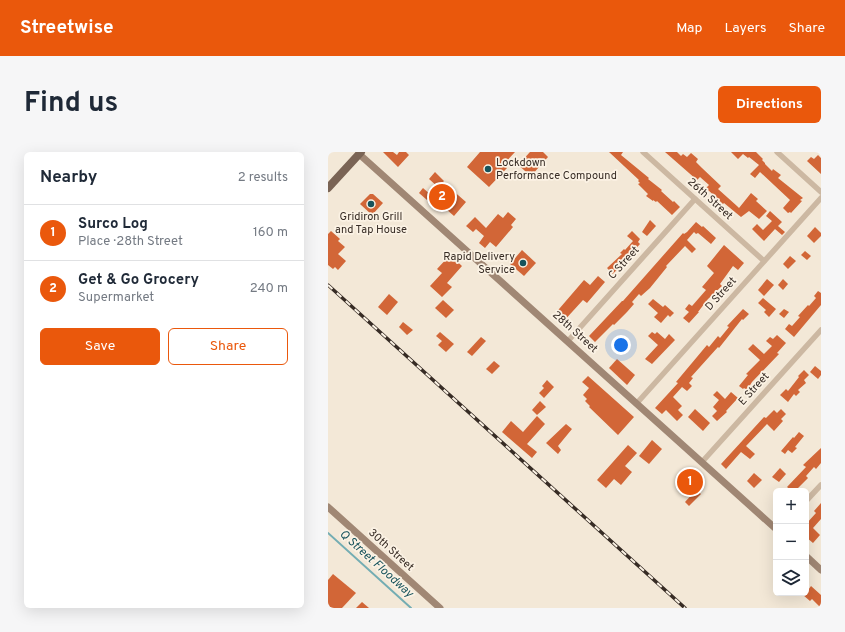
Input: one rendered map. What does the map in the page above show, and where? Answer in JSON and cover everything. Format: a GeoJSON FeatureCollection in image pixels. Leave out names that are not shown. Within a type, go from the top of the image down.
{"type":"FeatureCollection","features":[{"type":"Feature","properties":{"kind":"main road"},"geometry":{"type":"LineString","coordinates":[[328,188],[359,152]]}},
{"type":"Feature","properties":{"kind":"main road","name":"28th Street"},"geometry":{"type":"LineString","coordinates":[[359,152],[773,526]]}},
{"type":"Feature","properties":{"kind":"main road","name":"30th Street"},"geometry":{"type":"LineString","coordinates":[[328,507],[440,608]]}},
{"type":"Feature","properties":{"kind":"main road"},"geometry":{"type":"LineString","coordinates":[[809,559],[821,570]]}},
{"type":"Feature","properties":{"kind":"street","name":"26th Street"},"geometry":{"type":"LineString","coordinates":[[643,152],[764,261]]}},
{"type":"Feature","properties":{"kind":"street"},"geometry":{"type":"LineString","coordinates":[[777,152],[821,192]]}},
{"type":"Feature","properties":{"kind":"street","name":"D Street"},"geometry":{"type":"LineString","coordinates":[[637,403],[821,198]]}},
{"type":"Feature","properties":{"kind":"street","name":"C Street"},"geometry":{"type":"LineString","coordinates":[[568,341],[695,199]]}},
{"type":"Feature","properties":{"kind":"street","name":"E Street"},"geometry":{"type":"LineString","coordinates":[[702,462],[821,330]]}},
{"type":"Feature","properties":{"kind":"street"},"geometry":{"type":"LineString","coordinates":[[809,498],[821,485]]}},
{"type":"Feature","properties":{"kind":"building"},"geometry":{"type":"Polygon","coordinates":[[[383,152],[393,152],[397,155],[399,152],[406,152],[409,155],[398,167],[383,152]]]}},
{"type":"Feature","properties":{"kind":"building","name":"Lockdown Performance Compound"},"geometry":{"type":"Polygon","coordinates":[[[480,152],[515,152],[503,165],[507,168],[489,187],[467,167],[480,152]]]}},
{"type":"Feature","properties":{"kind":"building"},"geometry":{"type":"Polygon","coordinates":[[[530,152],[543,152],[548,157],[531,176],[518,165],[530,152]]]}},
{"type":"Feature","properties":{"kind":"building"},"geometry":{"type":"Polygon","coordinates":[[[609,152],[623,152],[621,155],[649,178],[648,179],[680,207],[672,215],[657,201],[653,201],[646,196],[648,194],[638,184],[640,183],[638,181],[639,180],[609,152]]]}},
{"type":"Feature","properties":{"kind":"building"},"geometry":{"type":"Polygon","coordinates":[[[665,152],[677,152],[681,156],[683,154],[687,157],[691,153],[698,159],[696,162],[721,186],[718,189],[739,208],[751,193],[758,199],[756,201],[767,211],[759,219],[749,211],[741,217],[724,203],[723,204],[706,188],[709,185],[700,177],[697,180],[665,152]]]}},
{"type":"Feature","properties":{"kind":"building"},"geometry":{"type":"Polygon","coordinates":[[[731,152],[756,152],[772,171],[773,169],[781,175],[778,178],[803,198],[800,200],[802,201],[791,213],[788,213],[783,208],[790,200],[760,172],[755,178],[750,174],[759,165],[743,154],[738,159],[731,152]]]}},
{"type":"Feature","properties":{"kind":"building"},"geometry":{"type":"Polygon","coordinates":[[[818,155],[821,158],[821,174],[807,161],[811,157],[814,159],[818,155]]]}},
{"type":"Feature","properties":{"kind":"building"},"geometry":{"type":"Polygon","coordinates":[[[435,172],[444,181],[443,182],[466,202],[454,216],[446,209],[448,206],[434,193],[439,188],[429,179],[435,172]]]}},
{"type":"Feature","properties":{"kind":"building"},"geometry":{"type":"Polygon","coordinates":[[[423,188],[431,195],[427,200],[419,193],[423,188]]]}},
{"type":"Feature","properties":{"kind":"building","name":"Gridiron Grill and Tap House"},"geometry":{"type":"Polygon","coordinates":[[[370,194],[373,194],[383,203],[372,215],[360,204],[370,194]]]}},
{"type":"Feature","properties":{"kind":"building"},"geometry":{"type":"Polygon","coordinates":[[[770,211],[782,222],[778,226],[785,232],[782,235],[775,229],[764,241],[752,229],[757,224],[763,230],[772,221],[766,216],[770,211]]]}},
{"type":"Feature","properties":{"kind":"building"},"geometry":{"type":"Polygon","coordinates":[[[508,212],[516,219],[511,225],[513,227],[496,247],[490,242],[485,248],[479,243],[484,236],[476,229],[473,232],[466,226],[475,217],[486,228],[498,214],[503,218],[508,212]]]}},
{"type":"Feature","properties":{"kind":"building"},"geometry":{"type":"Polygon","coordinates":[[[650,220],[656,226],[647,236],[642,232],[650,220]]]}},
{"type":"Feature","properties":{"kind":"building"},"geometry":{"type":"Polygon","coordinates":[[[696,222],[702,227],[703,226],[716,238],[711,244],[698,233],[696,234],[694,232],[687,240],[696,249],[692,253],[685,246],[666,266],[667,267],[650,288],[641,296],[639,294],[632,302],[634,304],[627,312],[595,342],[589,336],[623,301],[683,233],[684,234],[687,232],[696,222]]]}},
{"type":"Feature","properties":{"kind":"building"},"geometry":{"type":"Polygon","coordinates":[[[815,227],[821,233],[821,236],[814,243],[807,236],[815,227]]]}},
{"type":"Feature","properties":{"kind":"building"},"geometry":{"type":"Polygon","coordinates":[[[331,231],[340,239],[338,241],[345,247],[338,254],[346,261],[338,270],[335,267],[333,269],[328,265],[328,234],[331,231]]]}},
{"type":"Feature","properties":{"kind":"building"},"geometry":{"type":"Polygon","coordinates":[[[632,231],[640,239],[638,242],[640,244],[613,274],[607,268],[633,241],[627,236],[632,231]]]}},
{"type":"Feature","properties":{"kind":"building"},"geometry":{"type":"Polygon","coordinates":[[[724,245],[744,263],[738,270],[733,266],[720,284],[722,286],[708,299],[689,323],[683,318],[689,312],[685,309],[689,304],[692,306],[706,290],[702,287],[714,273],[707,266],[724,245]]]}},
{"type":"Feature","properties":{"kind":"building","name":"Rapid Delivery Service"},"geometry":{"type":"Polygon","coordinates":[[[522,250],[536,263],[524,276],[510,264],[522,250]]]}},
{"type":"Feature","properties":{"kind":"building"},"geometry":{"type":"Polygon","coordinates":[[[805,251],[811,256],[807,260],[801,255],[805,251]]]}},
{"type":"Feature","properties":{"kind":"building"},"geometry":{"type":"Polygon","coordinates":[[[450,255],[462,266],[447,283],[452,287],[442,297],[430,286],[442,273],[437,269],[450,255]]]}},
{"type":"Feature","properties":{"kind":"building"},"geometry":{"type":"Polygon","coordinates":[[[790,256],[796,261],[788,269],[783,264],[790,256]]]}},
{"type":"Feature","properties":{"kind":"building"},"geometry":{"type":"Polygon","coordinates":[[[598,276],[605,282],[587,303],[583,300],[562,323],[553,316],[584,280],[590,285],[598,276]]]}},
{"type":"Feature","properties":{"kind":"building"},"geometry":{"type":"Polygon","coordinates":[[[767,279],[774,285],[764,296],[758,290],[767,279]]]}},
{"type":"Feature","properties":{"kind":"building"},"geometry":{"type":"Polygon","coordinates":[[[783,279],[788,284],[783,290],[778,285],[783,279]]]}},
{"type":"Feature","properties":{"kind":"building"},"geometry":{"type":"Polygon","coordinates":[[[818,291],[821,293],[821,305],[794,337],[785,329],[789,324],[792,326],[800,317],[798,316],[816,298],[814,296],[818,291]]]}},
{"type":"Feature","properties":{"kind":"building"},"geometry":{"type":"Polygon","coordinates":[[[389,294],[398,302],[387,315],[378,307],[389,294]]]}},
{"type":"Feature","properties":{"kind":"building"},"geometry":{"type":"Polygon","coordinates":[[[763,298],[776,309],[769,317],[764,312],[766,310],[758,303],[763,298]]]}},
{"type":"Feature","properties":{"kind":"building"},"geometry":{"type":"Polygon","coordinates":[[[653,299],[663,307],[665,305],[674,313],[670,317],[668,315],[661,323],[654,317],[658,313],[648,304],[653,299]]]}},
{"type":"Feature","properties":{"kind":"building"},"geometry":{"type":"Polygon","coordinates":[[[443,300],[454,310],[446,318],[435,308],[443,300]]]}},
{"type":"Feature","properties":{"kind":"building"},"geometry":{"type":"Polygon","coordinates":[[[743,309],[749,314],[743,320],[742,319],[719,348],[718,347],[691,377],[693,378],[689,383],[692,386],[687,391],[682,387],[673,397],[682,406],[678,410],[683,415],[677,421],[666,410],[662,414],[655,408],[678,383],[676,382],[707,345],[709,347],[718,336],[720,338],[729,327],[727,326],[743,309]]]}},
{"type":"Feature","properties":{"kind":"building"},"geometry":{"type":"Polygon","coordinates":[[[784,309],[789,312],[784,318],[779,314],[784,309]]]}},
{"type":"Feature","properties":{"kind":"building"},"geometry":{"type":"Polygon","coordinates":[[[403,322],[413,330],[407,335],[399,327],[403,322]]]}},
{"type":"Feature","properties":{"kind":"building"},"geometry":{"type":"Polygon","coordinates":[[[440,332],[454,344],[446,352],[438,345],[442,341],[436,336],[440,332]]]}},
{"type":"Feature","properties":{"kind":"building"},"geometry":{"type":"Polygon","coordinates":[[[652,332],[655,334],[657,332],[665,339],[669,334],[675,340],[652,364],[645,359],[658,345],[648,336],[652,332]]]}},
{"type":"Feature","properties":{"kind":"building"},"geometry":{"type":"Polygon","coordinates":[[[777,335],[786,343],[777,353],[779,354],[752,382],[747,390],[744,388],[743,389],[739,386],[748,375],[746,374],[760,360],[748,349],[753,344],[764,354],[772,346],[766,341],[770,337],[773,339],[777,335]]]}},
{"type":"Feature","properties":{"kind":"building"},"geometry":{"type":"Polygon","coordinates":[[[481,337],[486,341],[472,356],[467,352],[481,337]]]}},
{"type":"Feature","properties":{"kind":"building"},"geometry":{"type":"Polygon","coordinates":[[[617,359],[635,375],[627,385],[609,368],[617,359]]]}},
{"type":"Feature","properties":{"kind":"building"},"geometry":{"type":"Polygon","coordinates":[[[494,361],[500,366],[492,374],[486,369],[494,361]]]}},
{"type":"Feature","properties":{"kind":"building"},"geometry":{"type":"Polygon","coordinates":[[[815,366],[821,371],[821,375],[818,379],[810,372],[815,366]]]}},
{"type":"Feature","properties":{"kind":"building"},"geometry":{"type":"Polygon","coordinates":[[[804,370],[809,375],[804,380],[806,383],[798,390],[800,392],[796,396],[794,394],[788,402],[780,395],[786,389],[788,391],[804,370]]]}},
{"type":"Feature","properties":{"kind":"building"},"geometry":{"type":"Polygon","coordinates":[[[588,376],[634,417],[618,435],[589,407],[590,406],[585,401],[587,399],[583,395],[589,388],[582,382],[588,376]]]}},
{"type":"Feature","properties":{"kind":"building"},"geometry":{"type":"Polygon","coordinates":[[[547,380],[554,387],[544,398],[539,393],[544,388],[542,386],[547,380]]]}},
{"type":"Feature","properties":{"kind":"building"},"geometry":{"type":"Polygon","coordinates":[[[717,391],[725,399],[731,392],[738,398],[726,411],[727,412],[717,421],[712,416],[717,411],[713,407],[719,400],[713,395],[717,391]]]}},
{"type":"Feature","properties":{"kind":"building"},"geometry":{"type":"Polygon","coordinates":[[[540,401],[546,407],[537,415],[532,410],[540,401]]]}},
{"type":"Feature","properties":{"kind":"building"},"geometry":{"type":"Polygon","coordinates":[[[695,409],[710,423],[703,431],[688,417],[695,409]]]}},
{"type":"Feature","properties":{"kind":"building"},"geometry":{"type":"Polygon","coordinates":[[[781,409],[786,414],[781,419],[783,421],[774,431],[767,424],[746,446],[755,454],[750,459],[741,452],[726,469],[721,464],[764,417],[766,418],[774,410],[777,413],[781,409]]]}},
{"type":"Feature","properties":{"kind":"building"},"geometry":{"type":"Polygon","coordinates":[[[537,416],[545,424],[527,444],[537,452],[532,458],[502,432],[511,421],[523,432],[537,416]]]}},
{"type":"Feature","properties":{"kind":"building"},"geometry":{"type":"Polygon","coordinates":[[[566,424],[572,429],[558,446],[561,450],[558,454],[546,443],[566,424]]]}},
{"type":"Feature","properties":{"kind":"building"},"geometry":{"type":"Polygon","coordinates":[[[799,432],[804,436],[795,447],[797,448],[792,453],[788,450],[785,454],[781,451],[793,437],[794,438],[799,432]]]}},
{"type":"Feature","properties":{"kind":"building"},"geometry":{"type":"Polygon","coordinates":[[[652,440],[662,449],[649,464],[639,456],[652,440]]]}},
{"type":"Feature","properties":{"kind":"building"},"geometry":{"type":"Polygon","coordinates":[[[628,445],[637,453],[625,466],[632,472],[621,485],[614,479],[606,488],[597,480],[628,445]]]}},
{"type":"Feature","properties":{"kind":"building"},"geometry":{"type":"Polygon","coordinates":[[[821,448],[821,463],[816,469],[814,467],[806,476],[808,478],[798,488],[788,488],[787,487],[806,467],[803,465],[821,448]]]}},
{"type":"Feature","properties":{"kind":"building"},"geometry":{"type":"Polygon","coordinates":[[[780,468],[786,474],[779,482],[772,477],[780,468]]]}},
{"type":"Feature","properties":{"kind":"building"},"geometry":{"type":"Polygon","coordinates":[[[754,473],[762,480],[754,488],[747,481],[754,473]]]}},
{"type":"Feature","properties":{"kind":"building"},"geometry":{"type":"Polygon","coordinates":[[[689,475],[697,482],[691,488],[684,481],[689,475]]]}},
{"type":"Feature","properties":{"kind":"building"},"geometry":{"type":"Polygon","coordinates":[[[696,490],[701,494],[689,506],[685,502],[696,490]]]}},
{"type":"Feature","properties":{"kind":"building"},"geometry":{"type":"Polygon","coordinates":[[[821,503],[821,519],[813,528],[820,535],[813,543],[809,540],[809,521],[816,513],[814,511],[821,503]]]}},
{"type":"Feature","properties":{"kind":"building"},"geometry":{"type":"Polygon","coordinates":[[[333,574],[356,593],[342,608],[328,608],[328,580],[333,574]]]}},
{"type":"Feature","properties":{"kind":"building"},"geometry":{"type":"Polygon","coordinates":[[[811,586],[821,595],[821,608],[812,599],[810,601],[804,596],[809,596],[809,589],[811,586]]]}},
{"type":"Feature","properties":{"kind":"building"},"geometry":{"type":"Polygon","coordinates":[[[362,602],[369,608],[356,608],[362,602]]]}},
{"type":"Feature","properties":{"kind":"waterway","name":"Q Street Floodway"},"geometry":{"type":"LineString","coordinates":[[328,533],[411,608]]}},
{"type":"Feature","properties":{"kind":"railway"},"geometry":{"type":"LineString","coordinates":[[328,285],[685,608]]}},
{"type":"Feature","properties":{"kind":"place","name":"Lockdown Performance Compound"},"geometry":{"type":"Point","coordinates":[488,169]}},
{"type":"Feature","properties":{"kind":"place","name":"Get & Go Grocery"},"geometry":{"type":"Point","coordinates":[442,197]}},
{"type":"Feature","properties":{"kind":"place","name":"Gridiron Grill and Tap House"},"geometry":{"type":"Point","coordinates":[371,204]}},
{"type":"Feature","properties":{"kind":"place","name":"Rapid Delivery Service"},"geometry":{"type":"Point","coordinates":[523,263]}},
{"type":"Feature","properties":{"kind":"place","name":"Surco Log"},"geometry":{"type":"Point","coordinates":[690,482]}}]}
